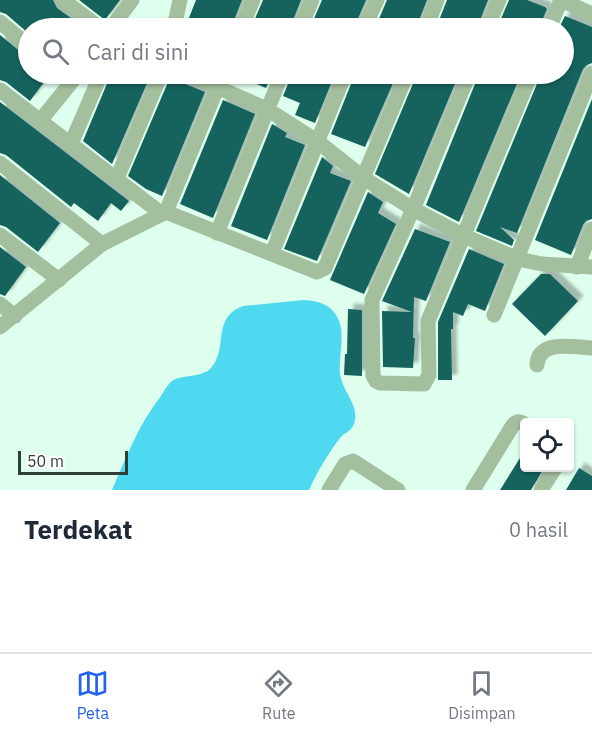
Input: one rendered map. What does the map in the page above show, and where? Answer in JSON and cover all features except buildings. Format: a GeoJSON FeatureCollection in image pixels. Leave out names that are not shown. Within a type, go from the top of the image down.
{"type":"FeatureCollection","features":[{"type":"Feature","properties":{"kind":"street"},"geometry":{"type":"LineString","coordinates":[[63,0],[87,18]]}},
{"type":"Feature","properties":{"kind":"street"},"geometry":{"type":"LineString","coordinates":[[118,18],[132,0]]}},
{"type":"Feature","properties":{"kind":"street"},"geometry":{"type":"LineString","coordinates":[[176,18],[180,0]]}},
{"type":"Feature","properties":{"kind":"street"},"geometry":{"type":"LineString","coordinates":[[245,18],[253,0]]}},
{"type":"Feature","properties":{"kind":"street"},"geometry":{"type":"LineString","coordinates":[[304,18],[312,0]]}},
{"type":"Feature","properties":{"kind":"street"},"geometry":{"type":"LineString","coordinates":[[369,18],[377,0]]}},
{"type":"Feature","properties":{"kind":"street"},"geometry":{"type":"LineString","coordinates":[[430,18],[438,0]]}},
{"type":"Feature","properties":{"kind":"street"},"geometry":{"type":"LineString","coordinates":[[492,18],[499,0]]}},
{"type":"Feature","properties":{"kind":"street"},"geometry":{"type":"LineString","coordinates":[[553,18],[561,0],[592,14]]}},
{"type":"Feature","properties":{"kind":"street"},"geometry":{"type":"LineString","coordinates":[[0,22],[18,37]]}},
{"type":"Feature","properties":{"kind":"street"},"geometry":{"type":"LineString","coordinates":[[494,315],[592,73]]}},
{"type":"Feature","properties":{"kind":"street"},"geometry":{"type":"LineString","coordinates":[[40,121],[65,84]]}},
{"type":"Feature","properties":{"kind":"street"},"geometry":{"type":"LineString","coordinates":[[71,144],[97,84]]}},
{"type":"Feature","properties":{"kind":"street"},"geometry":{"type":"LineString","coordinates":[[117,178],[157,84]]}},
{"type":"Feature","properties":{"kind":"street"},"geometry":{"type":"LineString","coordinates":[[0,327],[102,244],[164,213],[218,84]]}},
{"type":"Feature","properties":{"kind":"street"},"geometry":{"type":"LineString","coordinates":[[226,84],[317,141],[364,179],[412,209],[465,236],[518,259],[542,264],[584,267],[592,229]]}},
{"type":"Feature","properties":{"kind":"street"},"geometry":{"type":"LineString","coordinates":[[217,233],[278,84]]}},
{"type":"Feature","properties":{"kind":"street"},"geometry":{"type":"LineString","coordinates":[[272,253],[341,84]]}},
{"type":"Feature","properties":{"kind":"street"},"geometry":{"type":"LineString","coordinates":[[0,90],[164,213],[317,272],[325,268],[403,84]]}},
{"type":"Feature","properties":{"kind":"street"},"geometry":{"type":"LineString","coordinates":[[465,84],[372,300],[373,376],[376,381],[424,384],[427,380],[429,375],[428,321],[527,84]]}},
{"type":"Feature","properties":{"kind":"street"},"geometry":{"type":"LineString","coordinates":[[0,163],[102,244]]}},
{"type":"Feature","properties":{"kind":"street"},"geometry":{"type":"LineString","coordinates":[[0,235],[59,280]]}},
{"type":"Feature","properties":{"kind":"street"},"geometry":{"type":"LineString","coordinates":[[0,304],[15,316]]}},
{"type":"Feature","properties":{"kind":"street"},"geometry":{"type":"LineString","coordinates":[[537,365],[540,355],[552,347],[592,348]]}},
{"type":"Feature","properties":{"kind":"street"},"geometry":{"type":"LineString","coordinates":[[473,490],[513,425],[520,422]]}},
{"type":"Feature","properties":{"kind":"street"},"geometry":{"type":"LineString","coordinates":[[329,490],[345,464],[353,461],[397,490]]}},
{"type":"Feature","properties":{"kind":"street"},"geometry":{"type":"LineString","coordinates":[[541,490],[552,472]]}},
{"type":"Feature","properties":{"kind":"water"},"geometry":{"type":"Polygon","coordinates":[[[304,300],[326,305],[339,321],[342,336],[340,374],[355,412],[353,426],[331,450],[309,490],[112,490],[140,429],[169,384],[176,379],[203,373],[211,368],[219,352],[227,318],[233,311],[243,306],[304,300]]]}}]}
